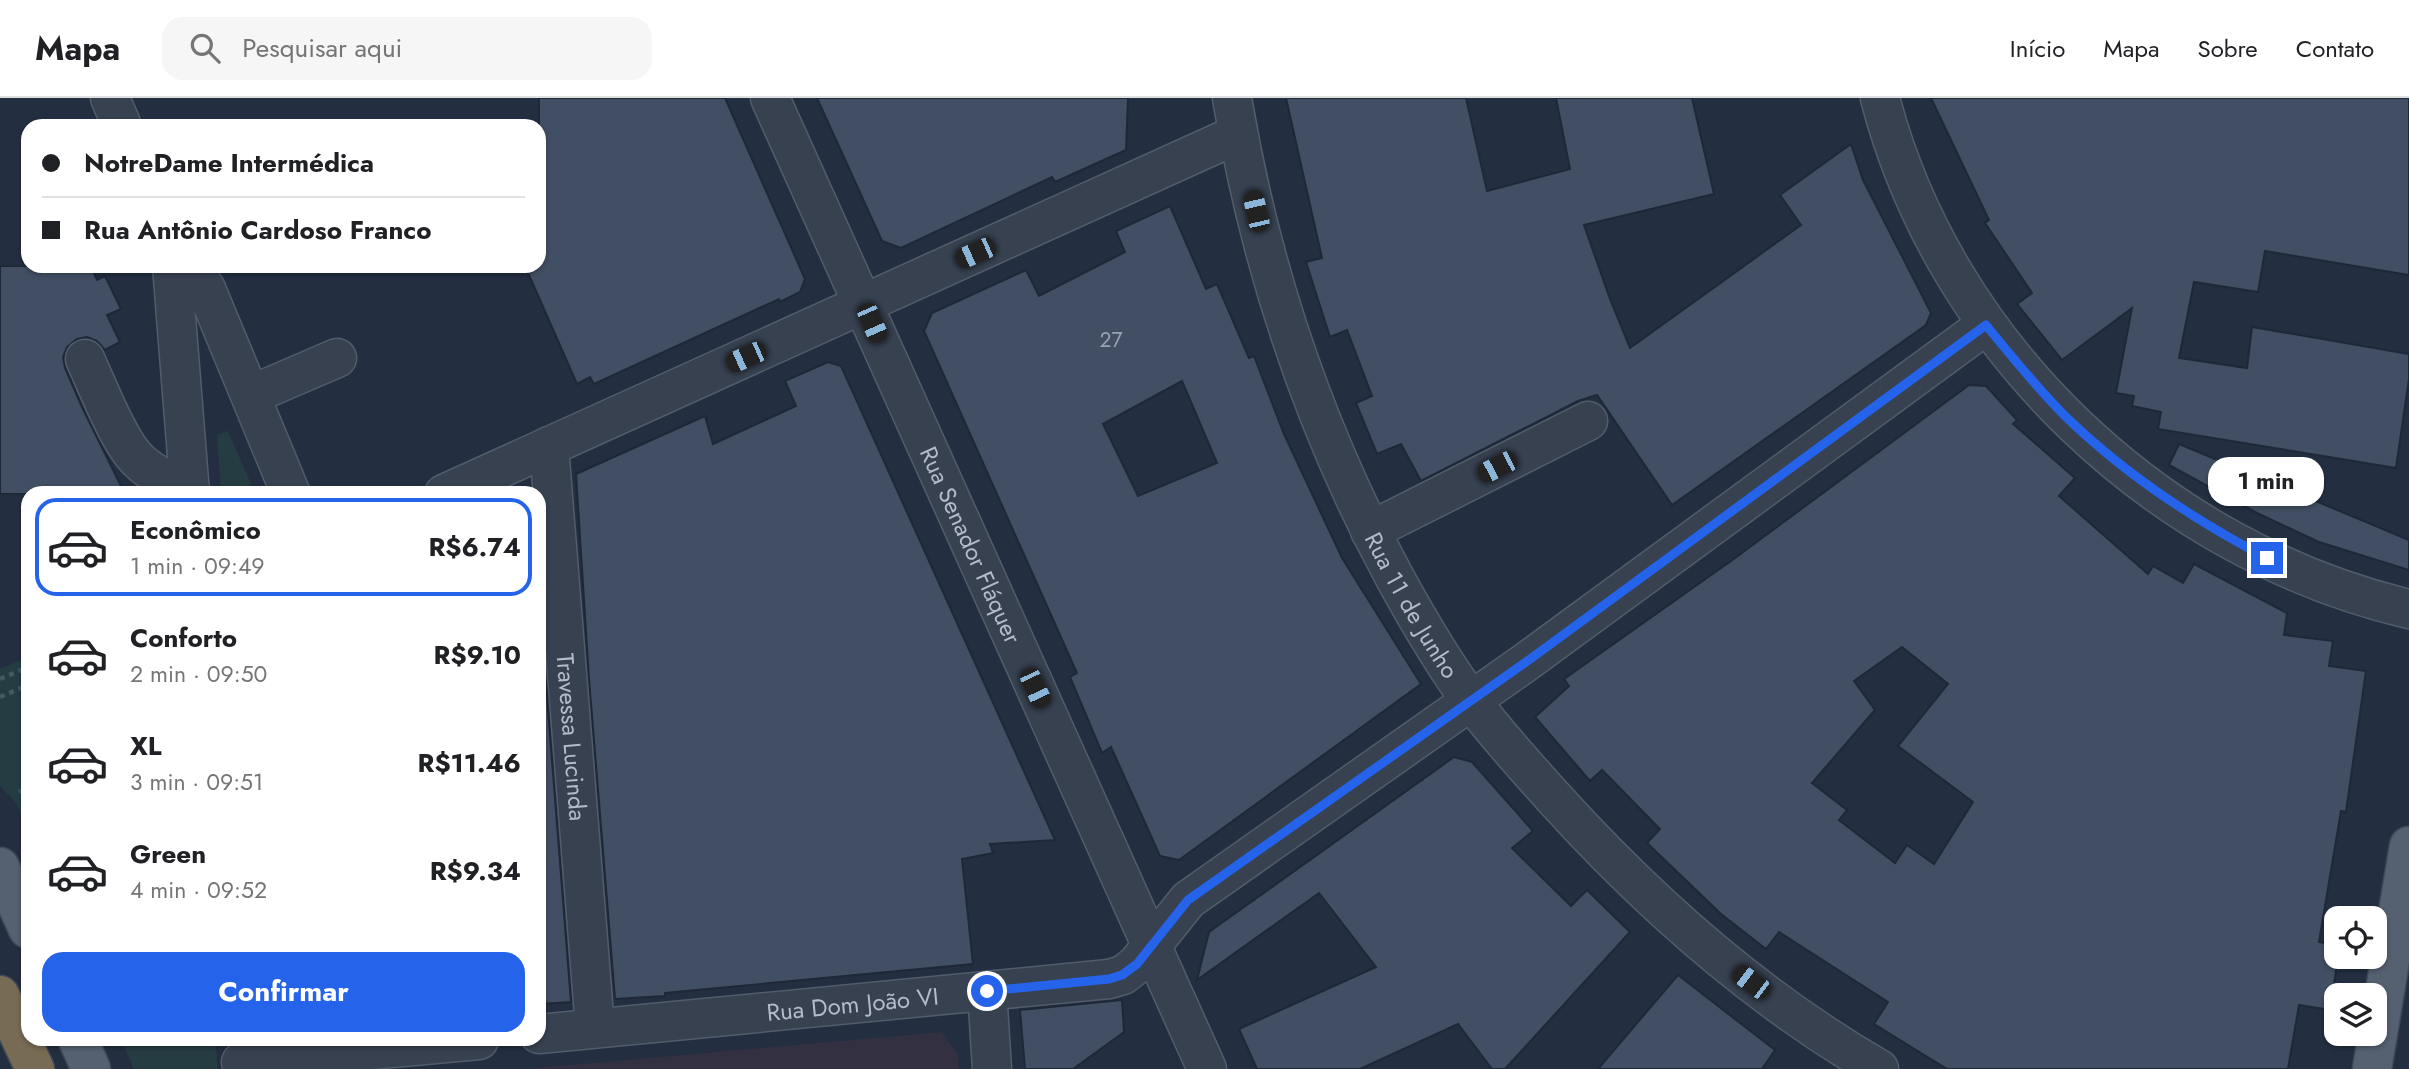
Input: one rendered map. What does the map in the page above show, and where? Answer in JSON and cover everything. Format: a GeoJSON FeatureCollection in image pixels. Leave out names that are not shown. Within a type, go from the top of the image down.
{"type":"FeatureCollection","features":[{"type":"Feature","properties":{"kind":"highway"},"geometry":{"type":"LineString","coordinates":[[0,995],[21,1039]]}},
{"type":"Feature","properties":{"kind":"highway"},"geometry":{"type":"LineString","coordinates":[[24,1046],[35,1069]]}},
{"type":"Feature","properties":{"kind":"main road"},"geometry":{"type":"LineString","coordinates":[[2372,1069],[2409,846]]}},
{"type":"Feature","properties":{"kind":"main road"},"geometry":{"type":"LineString","coordinates":[[0,867],[21,914]]}},
{"type":"Feature","properties":{"kind":"main road"},"geometry":{"type":"LineString","coordinates":[[81,1046],[91,1069]]}},
{"type":"Feature","properties":{"kind":"street"},"geometry":{"type":"LineString","coordinates":[[110,98],[119,119]]}},
{"type":"Feature","properties":{"kind":"street","name":"Rua Senador Fláquer"},"geometry":{"type":"LineString","coordinates":[[770,98],[1207,1069]]}},
{"type":"Feature","properties":{"kind":"street"},"geometry":{"type":"LineString","coordinates":[[1880,98],[1905,174],[1954,277],[1986,325],[2024,372],[2067,417],[2112,458],[2212,529],[2267,558],[2368,600],[2409,609]]}},
{"type":"Feature","properties":{"kind":"street"},"geometry":{"type":"LineString","coordinates":[[461,486],[863,304],[1235,116]]}},
{"type":"Feature","properties":{"kind":"street","name":"Rua 11 de Junho"},"geometry":{"type":"LineString","coordinates":[[1235,116],[1262,237],[1289,336],[1325,432],[1370,531],[1416,615],[1471,701],[1602,852],[1669,916],[1730,967],[1793,1014],[1879,1069]]}},
{"type":"Feature","properties":{"kind":"street"},"geometry":{"type":"LineString","coordinates":[[173,273],[190,486]]}},
{"type":"Feature","properties":{"kind":"street"},"geometry":{"type":"LineString","coordinates":[[196,273],[206,289],[288,486]]}},
{"type":"Feature","properties":{"kind":"street","name":"Rua Dom João VI"},"geometry":{"type":"LineString","coordinates":[[546,1033],[1109,979],[1122,975],[1137,964],[1188,900],[1471,701],[1986,325]]}},
{"type":"Feature","properties":{"kind":"street"},"geometry":{"type":"LineString","coordinates":[[85,359],[125,443],[136,459],[164,479],[179,486]]}},
{"type":"Feature","properties":{"kind":"street"},"geometry":{"type":"LineString","coordinates":[[251,395],[337,359]]}},
{"type":"Feature","properties":{"kind":"street"},"geometry":{"type":"LineString","coordinates":[[1370,531],[1588,421]]}},
{"type":"Feature","properties":{"kind":"street","name":"Travessa Lucinda"},"geometry":{"type":"LineString","coordinates":[[549,446],[595,1028]]}},
{"type":"Feature","properties":{"kind":"street"},"geometry":{"type":"LineString","coordinates":[[987,991],[992,1069]]}},
{"type":"Feature","properties":{"kind":"street"},"geometry":{"type":"LineString","coordinates":[[240,1057],[395,1046]]}},
{"type":"Feature","properties":{"kind":"path"},"geometry":{"type":"LineString","coordinates":[[0,679],[21,670]]}},
{"type":"Feature","properties":{"kind":"path"},"geometry":{"type":"LineString","coordinates":[[0,697],[21,689]]}},
{"type":"Feature","properties":{"kind":"shaded area"},"geometry":{"type":"Polygon","coordinates":[[[942,1032],[958,1055],[959,1069],[525,1069],[942,1032]]]}},
{"type":"Feature","properties":{"kind":"green space"},"geometry":{"type":"Polygon","coordinates":[[[228,431],[252,486],[221,486],[217,435],[228,431]]]}},
{"type":"Feature","properties":{"kind":"green space"},"geometry":{"type":"Polygon","coordinates":[[[21,660],[21,815],[16,803],[0,786],[0,669],[21,660]]]}},
{"type":"Feature","properties":{"kind":"green space"},"geometry":{"type":"Polygon","coordinates":[[[124,1046],[216,1046],[218,1069],[134,1069],[124,1046]]]}},
{"type":"Feature","properties":{"kind":"building"},"geometry":{"type":"Polygon","coordinates":[[[539,98],[725,98],[805,279],[800,292],[780,302],[779,299],[594,384],[590,377],[577,384],[528,273],[546,273],[546,119],[539,119],[539,98]]]}},
{"type":"Feature","properties":{"kind":"building"},"geometry":{"type":"Polygon","coordinates":[[[817,98],[1128,98],[1126,150],[1055,182],[1052,177],[901,248],[882,241],[817,98]]]}},
{"type":"Feature","properties":{"kind":"building"},"geometry":{"type":"Polygon","coordinates":[[[1286,98],[1466,98],[1487,191],[1570,169],[1556,98],[1692,98],[1714,194],[1584,225],[1630,348],[1801,225],[1780,195],[1851,144],[1863,180],[1931,313],[1926,325],[1672,505],[1597,395],[1578,401],[1421,481],[1401,444],[1377,454],[1356,403],[1372,396],[1347,330],[1330,337],[1306,262],[1322,258],[1286,98]]]}},
{"type":"Feature","properties":{"kind":"building"},"geometry":{"type":"Polygon","coordinates":[[[1931,98],[2409,98],[2409,275],[2265,251],[2258,292],[2194,282],[2179,358],[2247,368],[2252,327],[2409,354],[2409,379],[2396,468],[2158,429],[2161,412],[2132,406],[2134,396],[2116,393],[2132,308],[2062,360],[2017,304],[2032,293],[1985,223],[1989,220],[1931,98]]]}},
{"type":"Feature","properties":{"kind":"building"},"geometry":{"type":"Polygon","coordinates":[[[1170,206],[1206,289],[1217,284],[1249,358],[1254,356],[1284,434],[1342,558],[1421,684],[1179,860],[1160,856],[1111,747],[1102,753],[1070,677],[1077,673],[924,331],[932,313],[1026,270],[1039,296],[1125,252],[1116,231],[1170,206]],[[1182,381],[1103,424],[1138,496],[1217,463],[1182,381]]]}},
{"type":"Feature","properties":{"kind":"building"},"geometry":{"type":"Polygon","coordinates":[[[0,266],[21,266],[21,273],[94,273],[97,280],[105,276],[121,309],[107,315],[120,342],[105,350],[97,341],[87,337],[77,339],[67,347],[63,357],[82,407],[121,486],[21,486],[21,494],[0,494],[0,266]]]}},
{"type":"Feature","properties":{"kind":"building"},"geometry":{"type":"Polygon","coordinates":[[[828,362],[841,366],[1055,840],[990,844],[993,853],[962,859],[973,964],[615,999],[589,679],[576,474],[705,416],[713,444],[796,406],[785,381],[828,362]]]}},
{"type":"Feature","properties":{"kind":"building"},"geometry":{"type":"Polygon","coordinates":[[[1969,385],[1986,386],[2017,420],[2013,424],[2075,478],[2059,496],[2148,574],[2153,566],[2183,583],[2194,564],[2287,613],[2284,635],[2333,641],[2329,666],[2366,671],[2346,812],[2341,811],[2319,942],[2324,943],[2324,969],[2336,969],[2334,983],[2324,983],[2324,1009],[2299,1005],[2288,1069],[1947,1069],[1874,1024],[1888,1002],[1779,932],[1766,949],[1721,914],[1647,843],[1660,829],[1602,770],[1590,781],[1535,717],[1569,686],[1564,679],[1731,561],[1969,385]],[[1902,647],[1854,681],[1875,710],[1812,783],[1847,810],[1839,820],[1895,863],[1907,845],[1934,864],[1973,802],[1898,746],[1948,684],[1902,647]]]}},
{"type":"Feature","properties":{"kind":"building"},"geometry":{"type":"Polygon","coordinates":[[[2179,444],[2409,540],[2409,570],[2319,542],[2257,513],[2169,465],[2179,444]]]}},
{"type":"Feature","properties":{"kind":"building"},"geometry":{"type":"Polygon","coordinates":[[[546,684],[571,1002],[546,1004],[546,684]]]}},
{"type":"Feature","properties":{"kind":"building"},"geometry":{"type":"Polygon","coordinates":[[[1454,757],[1472,762],[1533,831],[1512,848],[1571,906],[1587,890],[1630,932],[1505,1069],[1492,1069],[1458,1024],[1360,1069],[1257,1069],[1239,1029],[1376,967],[1319,893],[1197,980],[1209,932],[1454,757]]]}},
{"type":"Feature","properties":{"kind":"building"},"geometry":{"type":"Polygon","coordinates":[[[1678,975],[1775,1050],[1762,1069],[1598,1069],[1678,975]]]}},
{"type":"Feature","properties":{"kind":"building"},"geometry":{"type":"Polygon","coordinates":[[[1122,1000],[1124,1032],[1073,1069],[1025,1069],[1020,1010],[1122,1000]]]}},
{"type":"Feature","properties":{"kind":"route"},"geometry":{"type":"LineString","coordinates":[[987,991],[1109,979],[1122,975],[1137,964],[1188,900],[1526,662],[1986,325],[2052,402],[2112,458],[2212,529],[2267,558]]}}]}
